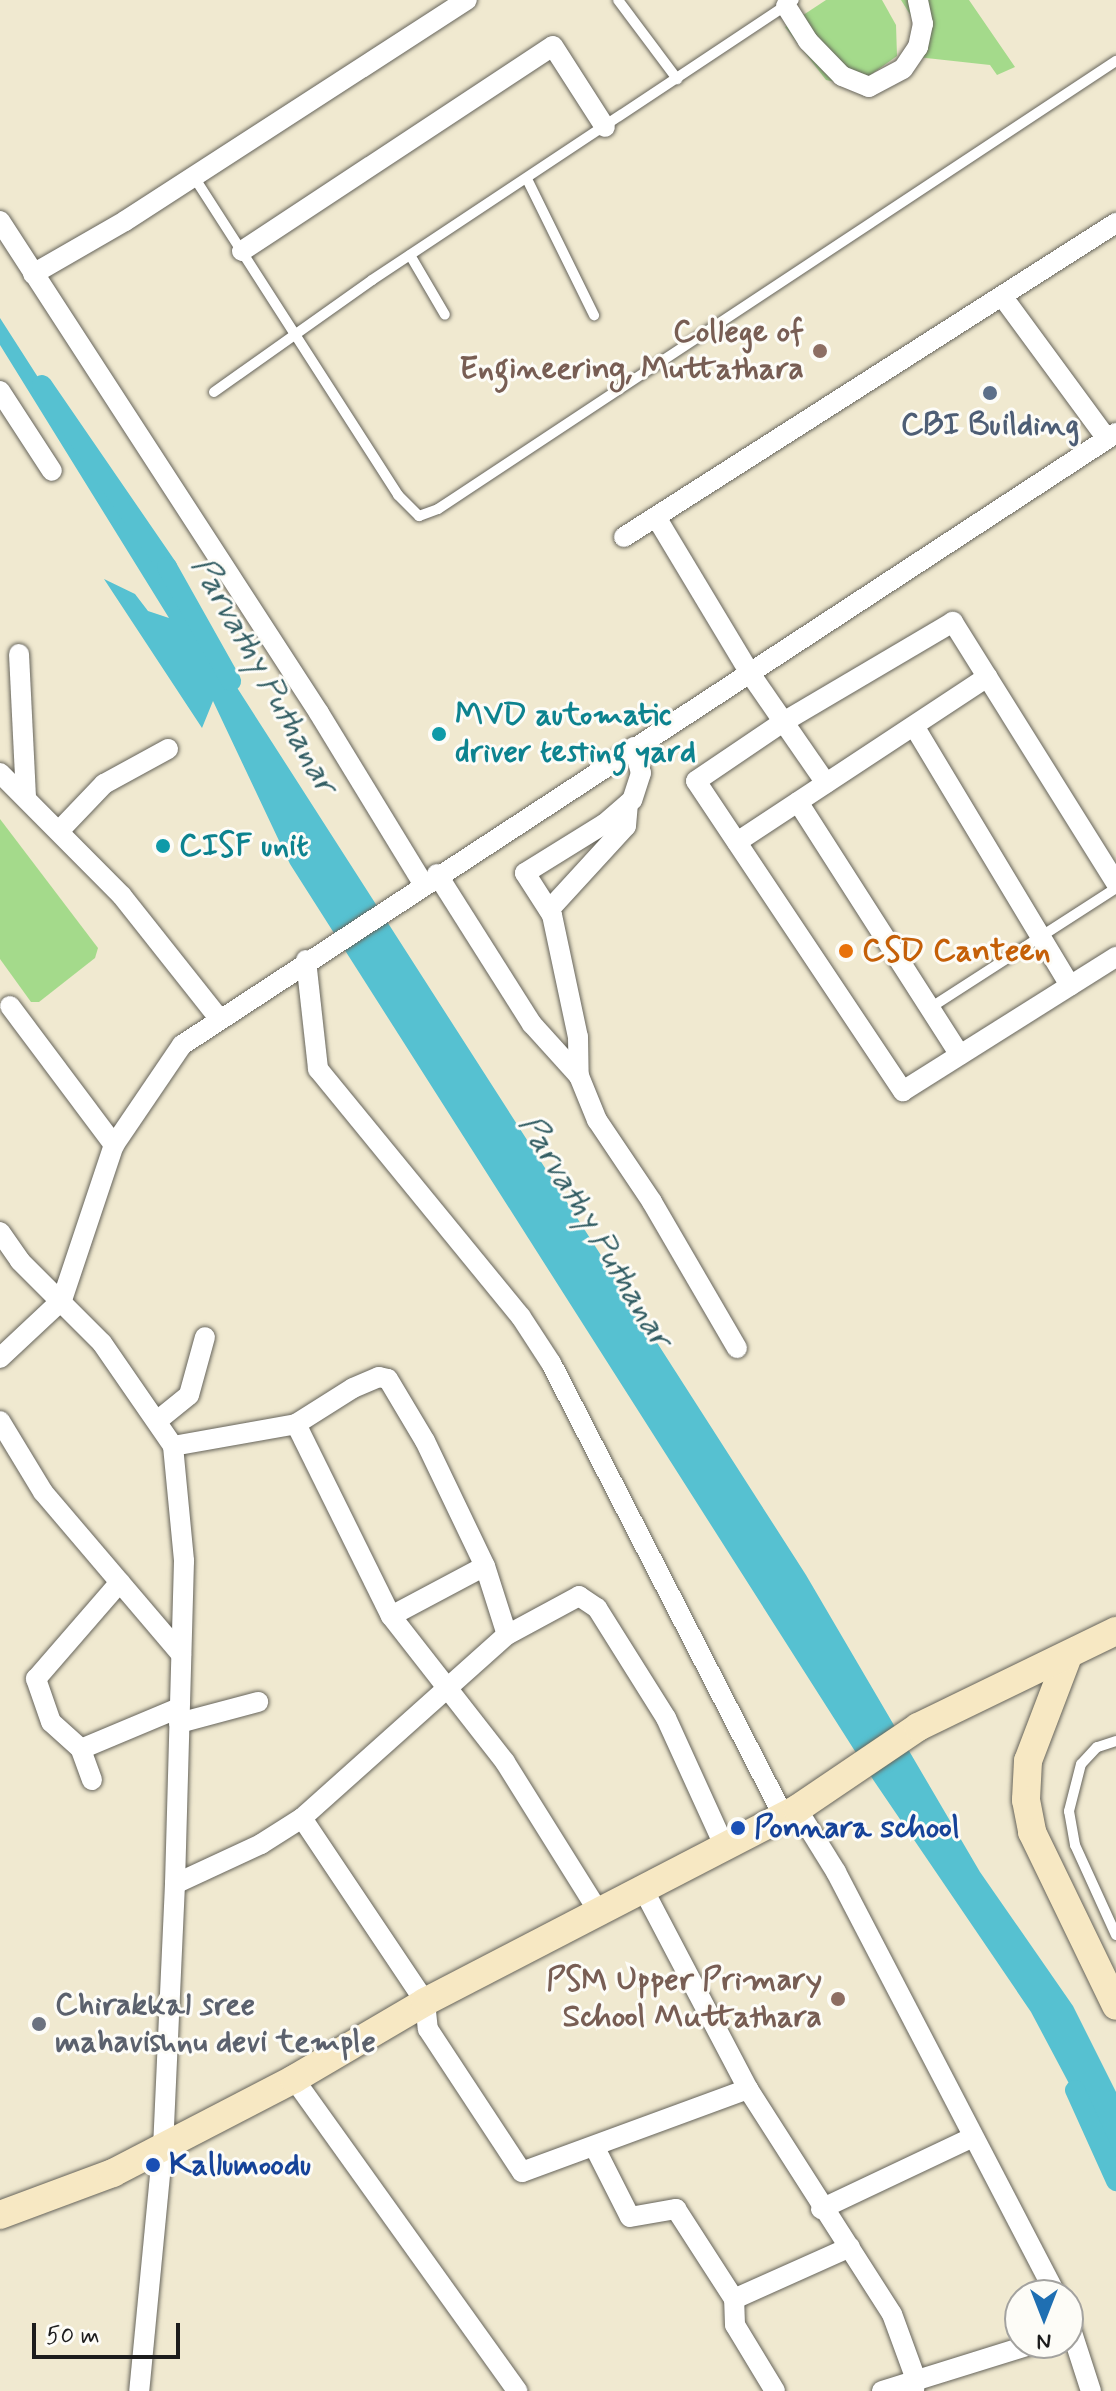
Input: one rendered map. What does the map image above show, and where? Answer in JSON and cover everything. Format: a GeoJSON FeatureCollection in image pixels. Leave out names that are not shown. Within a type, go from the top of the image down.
{"type":"FeatureCollection","features":[{"type":"Feature","properties":{"kind":"main road"},"geometry":{"type":"LineString","coordinates":[[0,2215],[113,2173],[163,2144],[294,2079],[425,2002],[600,1914],[642,1887],[790,1812],[918,1727],[1116,1631]]}},
{"type":"Feature","properties":{"kind":"main road"},"geometry":{"type":"LineString","coordinates":[[1068,1656],[1028,1761],[1026,1800],[1032,1832],[1116,2006]]}},
{"type":"Feature","properties":{"kind":"street"},"geometry":{"type":"LineString","coordinates":[[33,274],[194,177],[467,0]]}},
{"type":"Feature","properties":{"kind":"street"},"geometry":{"type":"LineString","coordinates":[[790,3],[808,41],[842,76],[869,87],[903,69],[918,47],[923,24],[918,0]]}},
{"type":"Feature","properties":{"kind":"street"},"geometry":{"type":"LineString","coordinates":[[242,251],[553,46],[605,127]]}},
{"type":"Feature","properties":{"kind":"street"},"geometry":{"type":"LineString","coordinates":[[0,221],[430,880],[532,1024],[579,1076],[597,1120],[652,1202],[737,1348]]}},
{"type":"Feature","properties":{"kind":"street"},"geometry":{"type":"LineString","coordinates":[[624,537],[1116,223]]}},
{"type":"Feature","properties":{"kind":"street"},"geometry":{"type":"LineString","coordinates":[[0,1358],[62,1300],[114,1145],[182,1045],[218,1017],[1111,436],[1002,296]]}},
{"type":"Feature","properties":{"kind":"street"},"geometry":{"type":"LineString","coordinates":[[0,391],[6,415],[52,471]]}},
{"type":"Feature","properties":{"kind":"street"},"geometry":{"type":"LineString","coordinates":[[656,517],[749,672],[826,783]]}},
{"type":"Feature","properties":{"kind":"street"},"geometry":{"type":"LineString","coordinates":[[1116,885],[953,622],[783,722],[696,781],[903,1091],[1116,957]]}},
{"type":"Feature","properties":{"kind":"street"},"geometry":{"type":"LineString","coordinates":[[19,654],[26,796]]}},
{"type":"Feature","properties":{"kind":"street"},"geometry":{"type":"LineString","coordinates":[[737,842],[987,677]]}},
{"type":"Feature","properties":{"kind":"street"},"geometry":{"type":"LineString","coordinates":[[914,726],[1070,986]]}},
{"type":"Feature","properties":{"kind":"street"},"geometry":{"type":"LineString","coordinates":[[549,910],[626,826],[628,804],[641,773],[634,747]]}},
{"type":"Feature","properties":{"kind":"street"},"geometry":{"type":"LineString","coordinates":[[60,830],[104,784],[168,749]]}},
{"type":"Feature","properties":{"kind":"street"},"geometry":{"type":"LineString","coordinates":[[0,773],[60,830],[169,949],[218,1017]]}},
{"type":"Feature","properties":{"kind":"street"},"geometry":{"type":"LineString","coordinates":[[798,802],[960,1055]]}},
{"type":"Feature","properties":{"kind":"street"},"geometry":{"type":"LineString","coordinates":[[579,1076],[578,1037],[549,910],[525,873],[628,804]]}},
{"type":"Feature","properties":{"kind":"street"},"geometry":{"type":"LineString","coordinates":[[306,960],[318,1069],[521,1317],[551,1363],[790,1812],[913,2017],[971,2138],[1047,2279]]}},
{"type":"Feature","properties":{"kind":"street"},"geometry":{"type":"LineString","coordinates":[[10,1006],[114,1145]]}},
{"type":"Feature","properties":{"kind":"street"},"geometry":{"type":"LineString","coordinates":[[0,1232],[20,1261],[102,1343],[173,1446],[184,1561],[175,1884],[163,2144],[139,2391]]}},
{"type":"Feature","properties":{"kind":"street"},"geometry":{"type":"LineString","coordinates":[[157,1421],[189,1395],[205,1337]]}},
{"type":"Feature","properties":{"kind":"street"},"geometry":{"type":"LineString","coordinates":[[173,1446],[296,1424],[353,1388],[379,1377],[388,1379],[425,1441],[485,1566],[507,1635]]}},
{"type":"Feature","properties":{"kind":"street"},"geometry":{"type":"LineString","coordinates":[[0,1421],[43,1492],[181,1654]]}},
{"type":"Feature","properties":{"kind":"street"},"geometry":{"type":"LineString","coordinates":[[296,1424],[391,1616],[505,1762],[600,1914]]}},
{"type":"Feature","properties":{"kind":"street"},"geometry":{"type":"LineString","coordinates":[[391,1616],[485,1566]]}},
{"type":"Feature","properties":{"kind":"street"},"geometry":{"type":"LineString","coordinates":[[92,1780],[81,1749],[51,1722],[36,1679],[120,1582]]}},
{"type":"Feature","properties":{"kind":"street"},"geometry":{"type":"LineString","coordinates":[[175,1884],[261,1844],[302,1818],[507,1635],[556,1604],[587,1599],[666,1718],[724,1845]]}},
{"type":"Feature","properties":{"kind":"street"},"geometry":{"type":"LineString","coordinates":[[81,1749],[179,1716],[258,1702]]}},
{"type":"Feature","properties":{"kind":"street"},"geometry":{"type":"LineString","coordinates":[[302,1818],[425,2002],[428,2029],[522,2172],[595,2148],[748,2089]]}},
{"type":"Feature","properties":{"kind":"street"},"geometry":{"type":"LineString","coordinates":[[642,1887],[748,2089],[821,2209],[850,2247],[892,2314],[914,2384]]}},
{"type":"Feature","properties":{"kind":"street"},"geometry":{"type":"LineString","coordinates":[[294,2079],[517,2391]]}},
{"type":"Feature","properties":{"kind":"street"},"geometry":{"type":"LineString","coordinates":[[821,2209],[971,2138]]}},
{"type":"Feature","properties":{"kind":"street"},"geometry":{"type":"LineString","coordinates":[[595,2148],[630,2217],[676,2209],[734,2299],[735,2325],[767,2388]]}},
{"type":"Feature","properties":{"kind":"street"},"geometry":{"type":"LineString","coordinates":[[734,2299],[850,2247]]}},
{"type":"Feature","properties":{"kind":"street"},"geometry":{"type":"LineString","coordinates":[[882,2391],[914,2384],[1004,2354]]}},
{"type":"Feature","properties":{"kind":"street"},"geometry":{"type":"LineString","coordinates":[[1080,2359],[1091,2391]]}},
{"type":"Feature","properties":{"kind":"lane"},"geometry":{"type":"LineString","coordinates":[[618,0],[677,79]]}},
{"type":"Feature","properties":{"kind":"lane"},"geometry":{"type":"LineString","coordinates":[[214,392],[298,337],[410,255],[790,3]]}},
{"type":"Feature","properties":{"kind":"lane"},"geometry":{"type":"LineString","coordinates":[[194,177],[398,495],[411,513],[428,515],[1116,61]]}},
{"type":"Feature","properties":{"kind":"lane"},"geometry":{"type":"LineString","coordinates":[[527,179],[594,315]]}},
{"type":"Feature","properties":{"kind":"lane"},"geometry":{"type":"LineString","coordinates":[[410,255],[445,315]]}},
{"type":"Feature","properties":{"kind":"lane"},"geometry":{"type":"LineString","coordinates":[[930,1008],[1116,885]]}},
{"type":"Feature","properties":{"kind":"lane"},"geometry":{"type":"LineString","coordinates":[[1116,1741],[1097,1747],[1081,1764],[1069,1811],[1075,1845],[1116,1935]]}},
{"type":"Feature","properties":{"kind":"green space"},"geometry":{"type":"Polygon","coordinates":[[[826,0],[882,0],[896,25],[897,56],[855,86],[826,80],[785,27],[826,0]]]}},
{"type":"Feature","properties":{"kind":"green space"},"geometry":{"type":"Polygon","coordinates":[[[901,0],[969,0],[1015,67],[997,75],[990,65],[917,57],[916,24],[901,0]]]}},
{"type":"Feature","properties":{"kind":"green space"},"geometry":{"type":"Polygon","coordinates":[[[0,819],[98,948],[95,958],[39,1002],[31,1002],[0,959],[0,819]]]}},
{"type":"Feature","properties":{"kind":"water"},"geometry":{"type":"Polygon","coordinates":[[[0,318],[806,1575],[980,1872],[1073,2006],[1116,2092],[1116,2172],[1031,2012],[874,1781],[290,864],[213,701],[202,728],[104,579],[135,594],[148,611],[169,618],[0,345],[0,318]]]}},
{"type":"Feature","properties":{"kind":"waterway","name":"Parvathy Puthanar"},"geometry":{"type":"LineString","coordinates":[[42,385],[167,567],[231,681]]}},
{"type":"Feature","properties":{"kind":"waterway","name":"Parvathy Puthanar"},"geometry":{"type":"LineString","coordinates":[[1075,2090],[1116,2181]]}},
{"type":"Feature","properties":{"kind":"place","name":"College of Engineering, Muttathara"},"geometry":{"type":"Point","coordinates":[820,351]}},
{"type":"Feature","properties":{"kind":"place","name":"CBI Building"},"geometry":{"type":"Point","coordinates":[990,393]}},
{"type":"Feature","properties":{"kind":"place","name":"MVD automatic driver testing yard"},"geometry":{"type":"Point","coordinates":[439,734]}},
{"type":"Feature","properties":{"kind":"place","name":"CISF unit"},"geometry":{"type":"Point","coordinates":[163,846]}},
{"type":"Feature","properties":{"kind":"place","name":"CSD Canteen"},"geometry":{"type":"Point","coordinates":[846,951]}},
{"type":"Feature","properties":{"kind":"place","name":"Ponnara school"},"geometry":{"type":"Point","coordinates":[738,1828]}},
{"type":"Feature","properties":{"kind":"place","name":"PSM Upper Primary School Muttathara"},"geometry":{"type":"Point","coordinates":[838,1999]}},
{"type":"Feature","properties":{"kind":"place","name":"Chirakkal sree mahavishnu devi temple"},"geometry":{"type":"Point","coordinates":[39,2024]}},
{"type":"Feature","properties":{"kind":"place","name":"Kallumoodu"},"geometry":{"type":"Point","coordinates":[153,2165]}}]}
